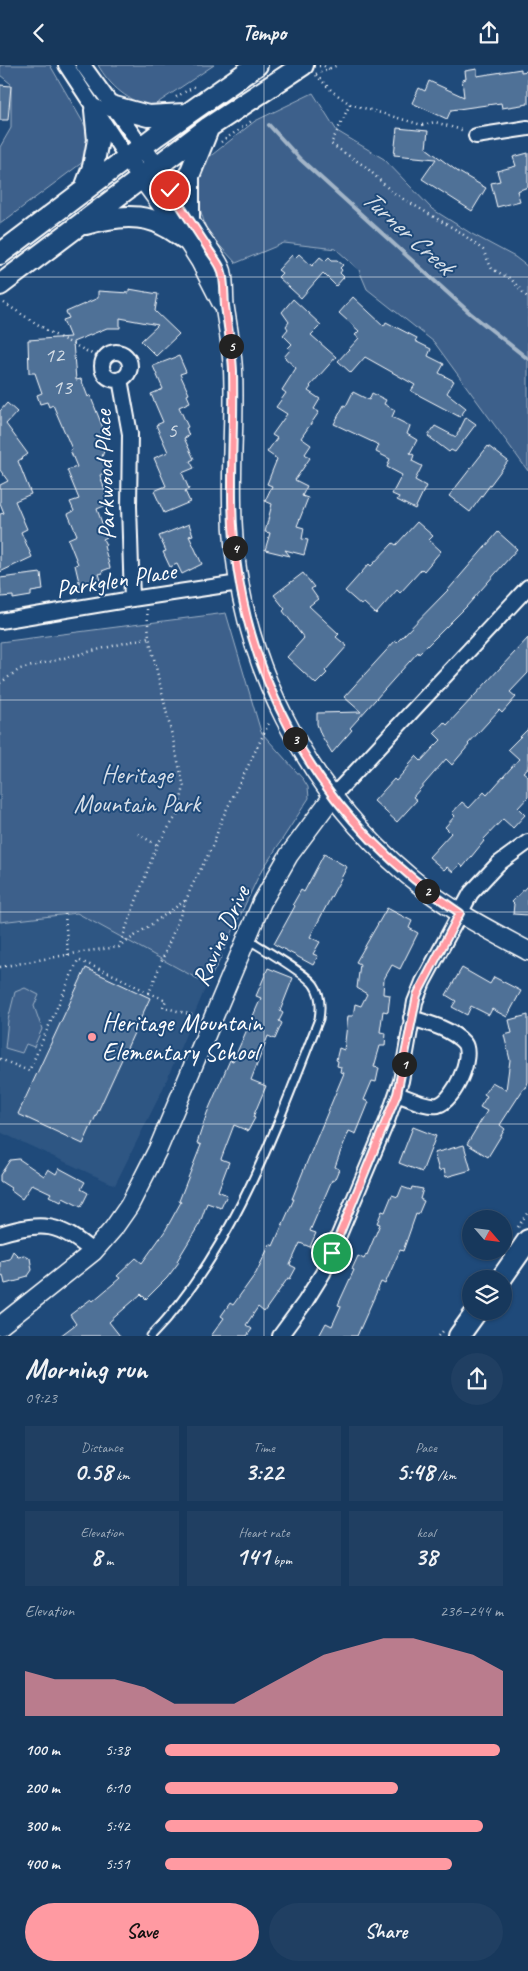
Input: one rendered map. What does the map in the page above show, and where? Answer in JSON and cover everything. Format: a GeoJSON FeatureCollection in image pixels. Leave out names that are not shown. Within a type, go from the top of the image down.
{"type":"FeatureCollection","features":[{"type":"Feature","properties":{"kind":"main road"},"geometry":{"type":"LineString","coordinates":[[0,254],[134,152],[257,65]]}},
{"type":"Feature","properties":{"kind":"main road"},"geometry":{"type":"LineString","coordinates":[[2,294],[79,225],[209,127],[309,70]]}},
{"type":"Feature","properties":{"kind":"main road"},"geometry":{"type":"LineString","coordinates":[[84,191],[93,167],[103,108],[148,116],[186,115]]}},
{"type":"Feature","properties":{"kind":"main road"},"geometry":{"type":"LineString","coordinates":[[189,219],[189,176],[209,127]]}},
{"type":"Feature","properties":{"kind":"main road"},"geometry":{"type":"LineString","coordinates":[[79,225],[106,218],[131,217],[150,219],[164,225],[187,240]]}},
{"type":"Feature","properties":{"kind":"main road"},"geometry":{"type":"LineString","coordinates":[[507,1270],[528,1240]]}},
{"type":"Feature","properties":{"kind":"main road"},"geometry":{"type":"LineString","coordinates":[[459,1336],[471,1320]]}},
{"type":"Feature","properties":{"kind":"street"},"geometry":{"type":"LineString","coordinates":[[66,65],[103,108],[149,173],[189,219],[221,269],[233,370],[232,504],[239,583],[253,641],[278,706],[301,750],[356,825],[397,865],[427,890],[460,913],[528,951]]}},
{"type":"Feature","properties":{"kind":"street"},"geometry":{"type":"LineString","coordinates":[[83,65],[103,108]]}},
{"type":"Feature","properties":{"kind":"street"},"geometry":{"type":"LineString","coordinates":[[476,136],[528,128]]}},
{"type":"Feature","properties":{"kind":"street"},"geometry":{"type":"LineString","coordinates":[[149,173],[200,261],[225,309]]}},
{"type":"Feature","properties":{"kind":"street","name":"Parkwood Place"},"geometry":{"type":"LineString","coordinates":[[120,353],[127,357],[130,370],[120,379],[111,379],[104,373],[104,360],[110,354],[120,353]]}},
{"type":"Feature","properties":{"kind":"street","name":"Parkwood Place"},"geometry":{"type":"LineString","coordinates":[[120,379],[130,434],[129,499],[132,599]]}},
{"type":"Feature","properties":{"kind":"street","name":"Parkglen Place"},"geometry":{"type":"LineString","coordinates":[[0,621],[239,583]]}},
{"type":"Feature","properties":{"kind":"street","name":"Ravine Drive"},"geometry":{"type":"LineString","coordinates":[[0,1326],[93,1252],[122,1218],[137,1194],[246,938],[279,871],[294,848],[333,796],[528,587]]}},
{"type":"Feature","properties":{"kind":"street"},"geometry":{"type":"LineString","coordinates":[[280,1336],[312,1292],[325,1268],[397,1094],[417,995],[471,893],[498,864],[528,842]]}},
{"type":"Feature","properties":{"kind":"street"},"geometry":{"type":"LineString","coordinates":[[397,1094],[429,1105],[443,1103],[452,1094],[467,1060],[467,1048],[460,1039],[442,1029],[411,1018]]}},
{"type":"Feature","properties":{"kind":"street"},"geometry":{"type":"LineString","coordinates":[[0,1234],[27,1227],[50,1227],[66,1232],[93,1252]]}},
{"type":"Feature","properties":{"kind":"lane"},"geometry":{"type":"LineString","coordinates":[[151,1336],[174,1313],[204,1270],[242,1202],[278,1125],[319,1019],[321,1007],[318,995],[311,982],[246,938]]}},
{"type":"Feature","properties":{"kind":"path"},"geometry":{"type":"LineString","coordinates":[[309,70],[350,104],[422,125],[435,122],[458,127],[476,136]]}},
{"type":"Feature","properties":{"kind":"path"},"geometry":{"type":"LineString","coordinates":[[350,104],[331,144],[366,167],[393,193],[468,238],[483,250],[492,269],[511,279],[528,298]]}},
{"type":"Feature","properties":{"kind":"path"},"geometry":{"type":"LineString","coordinates":[[2,294],[53,334],[104,360]]}},
{"type":"Feature","properties":{"kind":"path"},"geometry":{"type":"LineString","coordinates":[[119,947],[157,845],[177,815],[184,787],[149,637],[147,607]]}},
{"type":"Feature","properties":{"kind":"path"},"geometry":{"type":"LineString","coordinates":[[0,683],[20,669],[149,637]]}},
{"type":"Feature","properties":{"kind":"path"},"geometry":{"type":"LineString","coordinates":[[149,993],[187,899],[213,845],[222,819],[271,720]]}},
{"type":"Feature","properties":{"kind":"path"},"geometry":{"type":"LineString","coordinates":[[138,834],[157,845]]}},
{"type":"Feature","properties":{"kind":"path"},"geometry":{"type":"LineString","coordinates":[[0,967],[119,947],[187,899]]}},
{"type":"Feature","properties":{"kind":"path"},"geometry":{"type":"LineString","coordinates":[[64,914],[68,955]]}},
{"type":"Feature","properties":{"kind":"path"},"geometry":{"type":"LineString","coordinates":[[0,1059],[29,1071],[78,960],[166,1000],[163,1007],[196,1017]]}},
{"type":"Feature","properties":{"kind":"shaded area","name":"Heritage Mountain Elementary School"},"geometry":{"type":"Polygon","coordinates":[[[0,871],[207,984],[162,1091],[115,1185],[0,1132],[0,871]]]}},
{"type":"Feature","properties":{"kind":"green space"},"geometry":{"type":"Polygon","coordinates":[[[0,65],[50,65],[99,150],[0,224],[0,147],[11,128],[11,84],[0,75],[0,65]]]}},
{"type":"Feature","properties":{"kind":"green space"},"geometry":{"type":"Polygon","coordinates":[[[98,65],[214,65],[153,106],[136,102],[121,92],[108,80],[98,65]]]}},
{"type":"Feature","properties":{"kind":"green space"},"geometry":{"type":"Polygon","coordinates":[[[313,93],[337,131],[384,159],[432,209],[472,234],[515,257],[528,267],[528,471],[434,342],[367,289],[359,270],[336,249],[284,243],[236,263],[207,232],[194,188],[208,158],[255,121],[313,93]]]}},
{"type":"Feature","properties":{"kind":"green space","name":"Heritage Mountain Park"},"geometry":{"type":"Polygon","coordinates":[[[226,613],[261,732],[303,779],[308,787],[309,798],[259,875],[224,950],[222,949],[220,954],[222,956],[207,984],[77,913],[0,922],[0,642],[226,613]]]}},
{"type":"Feature","properties":{"kind":"green space"},"geometry":{"type":"Polygon","coordinates":[[[25,988],[39,995],[34,1006],[42,1029],[34,1047],[26,1044],[22,1053],[5,1048],[8,1020],[15,992],[25,988]]]}},
{"type":"Feature","properties":{"kind":"building"},"geometry":{"type":"Polygon","coordinates":[[[477,69],[477,76],[521,69],[521,72],[528,71],[528,104],[502,108],[501,103],[451,110],[447,119],[412,103],[419,88],[425,91],[429,81],[464,97],[462,80],[466,79],[465,71],[477,69]]]}},
{"type":"Feature","properties":{"kind":"building"},"geometry":{"type":"Polygon","coordinates":[[[0,85],[11,86],[8,120],[0,120],[0,85]]]}},
{"type":"Feature","properties":{"kind":"building"},"geometry":{"type":"Polygon","coordinates":[[[397,128],[428,131],[426,148],[457,171],[486,188],[472,211],[422,179],[436,159],[394,155],[397,128]]]}},
{"type":"Feature","properties":{"kind":"building"},"geometry":{"type":"Polygon","coordinates":[[[528,153],[528,187],[517,191],[520,201],[497,207],[491,183],[500,181],[497,171],[516,166],[513,157],[528,153]]]}},
{"type":"Feature","properties":{"kind":"building"},"geometry":{"type":"Polygon","coordinates":[[[299,254],[312,266],[320,257],[325,261],[329,257],[332,260],[337,260],[343,265],[340,268],[342,270],[340,273],[344,277],[336,286],[323,273],[301,298],[278,277],[282,273],[278,270],[292,255],[295,258],[299,254]]]}},
{"type":"Feature","properties":{"kind":"building"},"geometry":{"type":"Polygon","coordinates":[[[129,289],[158,294],[155,311],[179,334],[156,356],[141,341],[158,325],[120,318],[120,328],[107,328],[73,342],[76,380],[81,379],[88,397],[90,395],[107,438],[102,441],[105,448],[102,457],[108,471],[100,475],[109,504],[97,509],[107,537],[103,539],[106,545],[104,546],[110,568],[99,574],[101,580],[80,586],[75,565],[78,564],[68,539],[77,535],[68,514],[74,511],[70,502],[79,499],[67,470],[77,467],[70,450],[72,449],[53,405],[49,407],[47,402],[40,404],[37,395],[42,393],[35,373],[29,373],[28,340],[70,337],[63,320],[69,318],[66,312],[98,298],[98,291],[129,293],[129,289]]]}},
{"type":"Feature","properties":{"kind":"building"},"geometry":{"type":"Polygon","coordinates":[[[353,297],[384,326],[386,322],[417,338],[415,341],[431,349],[428,356],[444,364],[439,373],[454,381],[447,393],[466,408],[460,417],[411,391],[415,385],[365,357],[351,373],[338,361],[359,338],[355,335],[359,331],[339,313],[353,297]]]}},
{"type":"Feature","properties":{"kind":"building"},"geometry":{"type":"Polygon","coordinates":[[[293,299],[321,325],[311,335],[336,357],[310,386],[308,391],[320,399],[314,409],[319,412],[301,438],[311,445],[305,454],[310,458],[295,480],[307,486],[302,496],[308,498],[297,526],[304,528],[302,539],[308,540],[304,555],[285,550],[290,556],[265,550],[270,533],[265,532],[272,504],[265,501],[272,486],[267,484],[277,459],[267,452],[277,438],[272,435],[287,414],[276,407],[286,393],[282,390],[296,368],[284,357],[292,344],[283,335],[288,329],[286,326],[289,322],[282,312],[293,299]]]}},
{"type":"Feature","properties":{"kind":"building"},"geometry":{"type":"Polygon","coordinates":[[[179,356],[186,372],[180,374],[189,394],[187,395],[190,402],[179,407],[188,427],[186,428],[189,436],[184,438],[194,459],[190,461],[194,468],[182,473],[189,489],[185,491],[190,502],[164,513],[154,491],[166,486],[154,458],[168,452],[156,425],[163,422],[151,394],[163,389],[153,366],[179,356]]]}},
{"type":"Feature","properties":{"kind":"building"},"geometry":{"type":"Polygon","coordinates":[[[353,392],[369,400],[372,393],[386,400],[384,404],[395,410],[392,417],[410,426],[407,434],[417,440],[410,453],[414,455],[412,461],[422,466],[415,480],[426,486],[415,509],[397,500],[399,497],[392,494],[402,475],[387,467],[390,459],[376,452],[379,445],[334,424],[353,392]]]}},
{"type":"Feature","properties":{"kind":"building"},"geometry":{"type":"Polygon","coordinates":[[[7,403],[17,412],[6,424],[28,454],[18,461],[31,494],[15,501],[27,529],[21,532],[32,557],[0,572],[0,514],[4,513],[0,503],[0,485],[8,481],[0,470],[0,411],[7,403]]]}},
{"type":"Feature","properties":{"kind":"building"},"geometry":{"type":"Polygon","coordinates":[[[466,417],[476,424],[455,452],[451,450],[449,452],[428,436],[435,426],[456,437],[466,417]]]}},
{"type":"Feature","properties":{"kind":"building"},"geometry":{"type":"Polygon","coordinates":[[[488,446],[508,461],[470,512],[449,496],[488,446]]]}},
{"type":"Feature","properties":{"kind":"building"},"geometry":{"type":"Polygon","coordinates":[[[417,522],[433,536],[429,540],[441,551],[424,571],[422,569],[400,593],[397,590],[376,614],[364,603],[361,605],[345,591],[369,564],[371,566],[393,543],[396,545],[417,522]]]}},
{"type":"Feature","properties":{"kind":"building"},"geometry":{"type":"Polygon","coordinates":[[[189,524],[193,535],[189,536],[202,564],[182,574],[177,564],[170,567],[163,552],[166,551],[159,536],[189,524]]]}},
{"type":"Feature","properties":{"kind":"building"},"geometry":{"type":"Polygon","coordinates":[[[498,532],[517,549],[466,607],[419,654],[418,652],[350,728],[352,730],[332,753],[321,735],[317,724],[317,713],[361,712],[344,697],[395,641],[397,642],[448,590],[498,532]]]}},
{"type":"Feature","properties":{"kind":"building"},"geometry":{"type":"Polygon","coordinates":[[[41,573],[43,590],[31,592],[31,596],[13,599],[13,596],[1,597],[0,578],[41,573]]]}},
{"type":"Feature","properties":{"kind":"building"},"geometry":{"type":"Polygon","coordinates":[[[303,573],[314,587],[311,589],[318,599],[309,606],[339,634],[336,637],[347,646],[325,671],[327,673],[316,684],[287,657],[304,638],[283,611],[285,609],[274,595],[303,573]]]}},
{"type":"Feature","properties":{"kind":"building"},"geometry":{"type":"Polygon","coordinates":[[[528,638],[528,673],[510,692],[516,697],[502,713],[499,710],[452,765],[446,759],[413,797],[417,800],[397,822],[374,801],[394,779],[396,781],[416,756],[421,761],[441,740],[434,733],[444,722],[447,725],[528,638]]]}},
{"type":"Feature","properties":{"kind":"building"},"geometry":{"type":"Polygon","coordinates":[[[528,729],[528,768],[523,772],[528,776],[528,797],[518,808],[525,815],[513,828],[503,819],[483,840],[463,867],[460,864],[453,872],[447,867],[444,870],[429,857],[451,833],[445,827],[455,816],[452,813],[462,802],[469,808],[484,792],[487,795],[519,759],[508,749],[528,729]]]}},
{"type":"Feature","properties":{"kind":"building"},"geometry":{"type":"Polygon","coordinates":[[[324,854],[347,867],[310,937],[320,942],[313,954],[318,956],[313,965],[274,944],[295,906],[293,904],[301,890],[304,892],[324,854]]]}},
{"type":"Feature","properties":{"kind":"building"},"geometry":{"type":"Polygon","coordinates":[[[528,885],[528,915],[513,914],[514,904],[512,902],[528,885]]]}},
{"type":"Feature","properties":{"kind":"building"},"geometry":{"type":"Polygon","coordinates":[[[387,908],[412,921],[409,928],[418,933],[400,969],[392,965],[384,979],[383,994],[390,995],[388,1012],[383,1011],[380,1032],[386,1033],[385,1046],[380,1046],[374,1067],[379,1068],[376,1082],[372,1081],[364,1100],[369,1102],[356,1134],[349,1131],[340,1153],[335,1167],[339,1169],[334,1181],[332,1180],[310,1231],[316,1233],[310,1247],[300,1243],[290,1265],[296,1268],[290,1279],[288,1278],[264,1312],[258,1307],[246,1325],[252,1329],[247,1336],[211,1336],[224,1318],[221,1316],[230,1303],[233,1305],[256,1273],[270,1244],[273,1246],[294,1199],[292,1199],[344,1073],[340,1072],[341,1067],[337,1066],[338,1061],[336,1060],[339,1048],[344,1050],[348,1016],[353,1016],[355,1004],[361,1006],[367,994],[357,988],[360,964],[356,962],[387,908]]]}},
{"type":"Feature","properties":{"kind":"building"},"geometry":{"type":"Polygon","coordinates":[[[86,968],[150,998],[83,1144],[18,1114],[86,968]]]}},
{"type":"Feature","properties":{"kind":"building"},"geometry":{"type":"Polygon","coordinates":[[[268,968],[293,978],[280,1011],[283,1013],[279,1021],[282,1023],[275,1039],[268,1036],[251,1080],[266,1086],[253,1117],[255,1118],[248,1131],[234,1125],[221,1159],[229,1162],[218,1191],[227,1195],[221,1208],[207,1203],[200,1223],[177,1261],[179,1262],[167,1278],[146,1299],[141,1294],[109,1322],[120,1336],[60,1336],[76,1324],[70,1315],[91,1299],[93,1301],[120,1278],[117,1276],[136,1258],[142,1263],[165,1231],[181,1202],[179,1201],[201,1145],[197,1143],[207,1113],[230,1060],[233,1061],[261,998],[256,996],[268,968]]]}},
{"type":"Feature","properties":{"kind":"building"},"geometry":{"type":"Polygon","coordinates":[[[462,968],[490,984],[494,977],[521,991],[507,1017],[492,1009],[489,1015],[471,1006],[467,1015],[452,1007],[456,1001],[446,995],[462,968]]]}},
{"type":"Feature","properties":{"kind":"building"},"geometry":{"type":"Polygon","coordinates":[[[528,1015],[528,1082],[526,1088],[524,1088],[500,1125],[505,1129],[488,1157],[467,1144],[487,1111],[480,1107],[487,1096],[484,1094],[492,1082],[506,1090],[510,1060],[504,1035],[512,1033],[509,1020],[528,1015]]]}},
{"type":"Feature","properties":{"kind":"building"},"geometry":{"type":"Polygon","coordinates":[[[413,1127],[436,1136],[422,1172],[399,1163],[413,1127]]]}},
{"type":"Feature","properties":{"kind":"building"},"geometry":{"type":"Polygon","coordinates":[[[464,1145],[471,1170],[446,1177],[444,1169],[439,1171],[434,1153],[464,1145]]]}},
{"type":"Feature","properties":{"kind":"building"},"geometry":{"type":"Polygon","coordinates":[[[19,1159],[44,1176],[48,1169],[56,1174],[59,1168],[85,1182],[81,1189],[88,1193],[81,1207],[63,1198],[61,1202],[49,1196],[51,1193],[32,1184],[22,1199],[10,1190],[11,1188],[0,1181],[0,1175],[10,1160],[19,1159]]]}},
{"type":"Feature","properties":{"kind":"building"},"geometry":{"type":"Polygon","coordinates":[[[402,1187],[411,1190],[412,1187],[423,1189],[420,1199],[424,1201],[418,1215],[416,1214],[403,1251],[400,1250],[385,1284],[381,1282],[357,1336],[319,1336],[326,1323],[332,1326],[341,1306],[338,1305],[354,1270],[352,1269],[358,1256],[364,1259],[367,1255],[380,1224],[377,1223],[382,1211],[385,1212],[392,1195],[398,1197],[402,1187]]]}},
{"type":"Feature","properties":{"kind":"building"},"geometry":{"type":"Polygon","coordinates":[[[13,1251],[18,1256],[24,1255],[30,1258],[32,1270],[28,1276],[21,1278],[21,1280],[5,1284],[3,1275],[0,1276],[0,1261],[9,1259],[13,1251]]]}},
{"type":"Feature","properties":{"kind":"waterway","name":"Turner Creek"},"geometry":{"type":"LineString","coordinates":[[269,125],[300,159],[470,313],[528,359]]}},
{"type":"Feature","properties":{"kind":"place","name":"Heritage Mountain Elementary School"},"geometry":{"type":"Point","coordinates":[92,1037]}},
{"type":"Feature","properties":{"kind":"route"},"geometry":{"type":"LineString","coordinates":[[170,190],[221,269],[233,370],[233,531],[240,594],[264,673],[280,711],[301,750],[323,783],[356,825],[404,871],[460,913],[417,995],[404,1067],[397,1094],[332,1253]]}}]}
